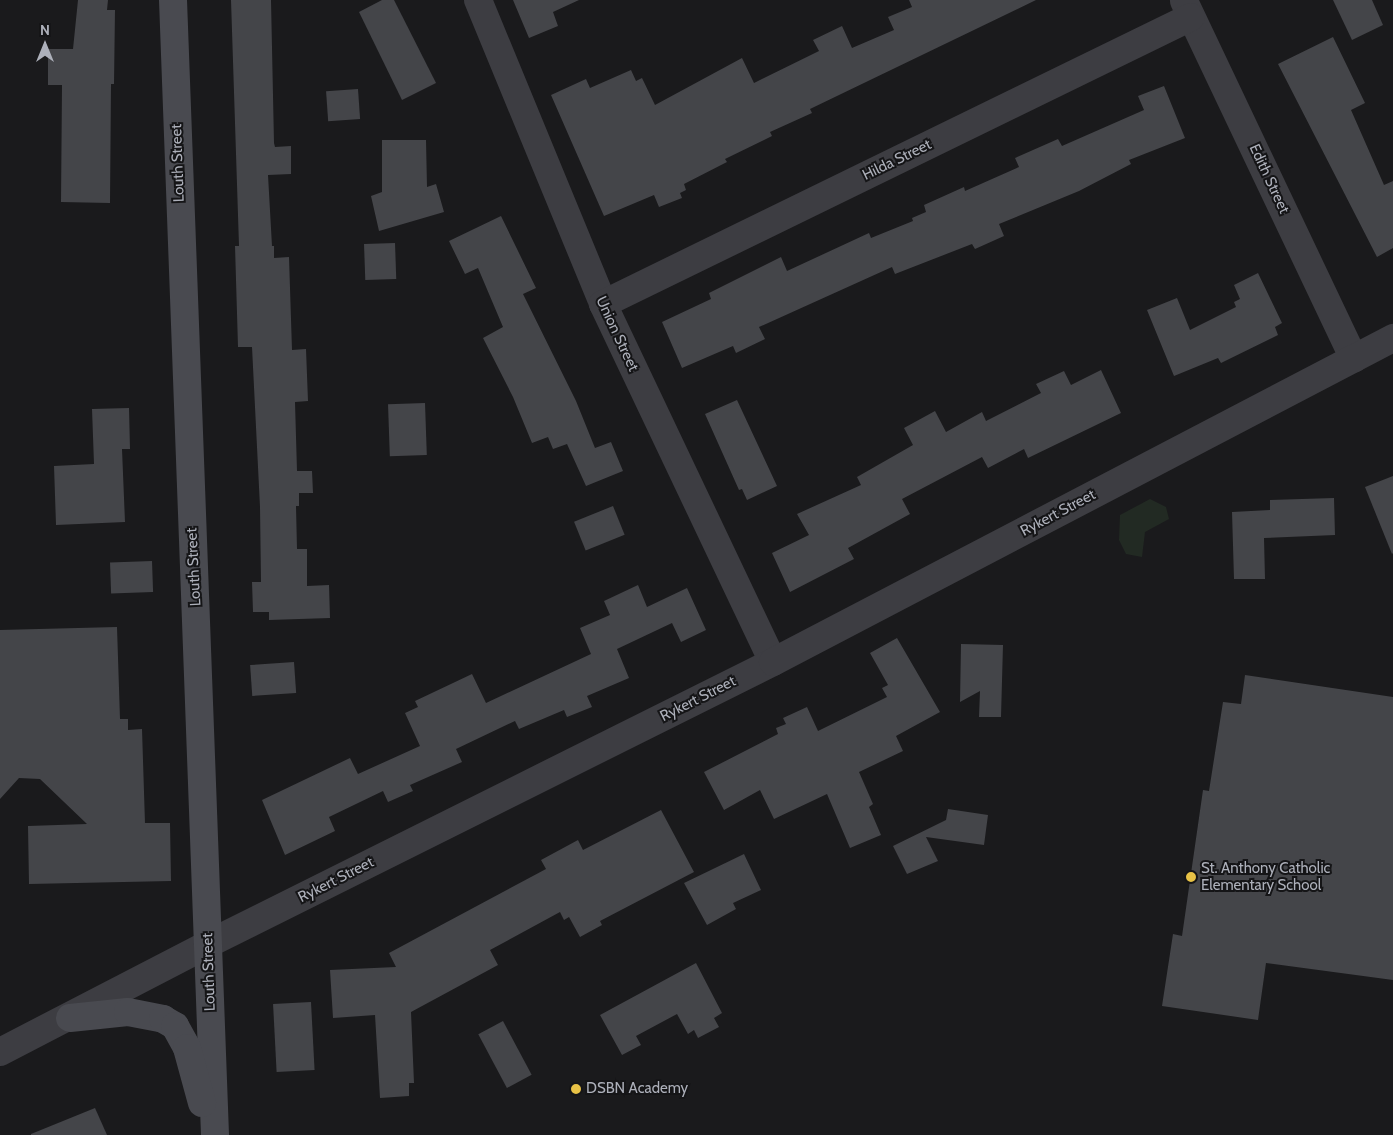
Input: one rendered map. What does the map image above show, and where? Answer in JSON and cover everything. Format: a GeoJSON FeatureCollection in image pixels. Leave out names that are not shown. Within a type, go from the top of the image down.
{"type":"FeatureCollection","features":[{"type":"Feature","properties":{"kind":"main road","name":"Louth Street"},"geometry":{"type":"LineString","coordinates":[[173,0],[215,1135]]}},
{"type":"Feature","properties":{"kind":"main road"},"geometry":{"type":"LineString","coordinates":[[70,1018],[128,1012],[163,1019],[175,1026],[187,1048],[210,1135]]}},
{"type":"Feature","properties":{"kind":"street","name":"Union Street"},"geometry":{"type":"LineString","coordinates":[[478,0],[602,304],[773,662]]}},
{"type":"Feature","properties":{"kind":"street","name":"Hilda Street"},"geometry":{"type":"LineString","coordinates":[[602,304],[1187,8]]}},
{"type":"Feature","properties":{"kind":"street","name":"Edith Street"},"geometry":{"type":"LineString","coordinates":[[1187,8],[1354,359]]}},
{"type":"Feature","properties":{"kind":"street","name":"Rykert Street"},"geometry":{"type":"LineString","coordinates":[[0,1052],[70,1018],[208,944],[773,662],[1393,338]]}},
{"type":"Feature","properties":{"kind":"shaded area"},"geometry":{"type":"Polygon","coordinates":[[[1150,499],[1166,507],[1169,519],[1145,532],[1142,557],[1126,554],[1119,540],[1120,515],[1150,499]]]}},
{"type":"Feature","properties":{"kind":"building"},"geometry":{"type":"Polygon","coordinates":[[[78,0],[108,0],[107,10],[115,10],[114,84],[111,84],[110,203],[61,202],[62,85],[48,85],[48,49],[73,49],[78,0]]]}},
{"type":"Feature","properties":{"kind":"building"},"geometry":{"type":"Polygon","coordinates":[[[231,0],[271,0],[274,143],[275,147],[291,146],[291,174],[268,175],[272,246],[274,246],[274,258],[289,257],[292,350],[306,349],[308,401],[295,402],[297,471],[312,471],[313,493],[299,493],[299,506],[296,506],[297,549],[307,549],[307,586],[329,585],[330,618],[269,620],[269,612],[253,612],[252,582],[261,582],[260,507],[252,347],[238,347],[235,246],[239,246],[231,0]]]}},
{"type":"Feature","properties":{"kind":"building"},"geometry":{"type":"Polygon","coordinates":[[[382,0],[394,0],[436,83],[402,100],[359,12],[382,0]]]}},
{"type":"Feature","properties":{"kind":"building"},"geometry":{"type":"Polygon","coordinates":[[[513,0],[579,0],[553,12],[558,26],[529,38],[513,0]]]}},
{"type":"Feature","properties":{"kind":"building"},"geometry":{"type":"Polygon","coordinates":[[[909,0],[1036,0],[810,109],[812,113],[770,132],[772,136],[725,159],[727,162],[684,184],[686,190],[680,193],[682,198],[659,207],[654,195],[604,216],[551,95],[586,79],[590,88],[631,70],[636,81],[642,78],[655,105],[742,58],[754,83],[819,51],[813,40],[842,26],[852,48],[894,30],[888,17],[912,7],[909,0]]]}},
{"type":"Feature","properties":{"kind":"building"},"geometry":{"type":"Polygon","coordinates":[[[1333,0],[1372,0],[1383,25],[1352,40],[1333,0]]]}},
{"type":"Feature","properties":{"kind":"building"},"geometry":{"type":"Polygon","coordinates":[[[1333,37],[1365,103],[1351,110],[1384,185],[1393,181],[1393,248],[1377,257],[1278,64],[1333,37]]]}},
{"type":"Feature","properties":{"kind":"building"},"geometry":{"type":"Polygon","coordinates":[[[1164,86],[1185,138],[1129,160],[1131,164],[1079,191],[999,224],[1004,236],[975,249],[972,244],[895,274],[892,267],[759,327],[765,339],[736,353],[733,346],[682,368],[662,322],[711,299],[709,293],[781,257],[787,271],[869,233],[871,238],[913,221],[912,218],[926,212],[924,205],[964,187],[965,191],[1019,167],[1015,158],[1058,139],[1062,146],[1144,110],[1138,96],[1164,86]]]}},
{"type":"Feature","properties":{"kind":"building"},"geometry":{"type":"Polygon","coordinates":[[[358,89],[360,119],[328,121],[326,91],[358,89]]]}},
{"type":"Feature","properties":{"kind":"building"},"geometry":{"type":"Polygon","coordinates":[[[382,140],[426,140],[427,187],[436,184],[444,212],[379,231],[371,196],[382,192],[382,140]]]}},
{"type":"Feature","properties":{"kind":"building"},"geometry":{"type":"Polygon","coordinates":[[[501,216],[536,288],[523,294],[576,401],[595,448],[611,442],[623,471],[586,486],[567,444],[553,449],[548,437],[532,443],[513,397],[483,338],[503,327],[478,268],[465,274],[449,241],[501,216]]]}},
{"type":"Feature","properties":{"kind":"building"},"geometry":{"type":"Polygon","coordinates":[[[395,243],[396,279],[365,280],[364,244],[395,243]]]}},
{"type":"Feature","properties":{"kind":"building"},"geometry":{"type":"Polygon","coordinates":[[[1258,273],[1282,323],[1275,327],[1278,335],[1221,363],[1218,358],[1174,376],[1147,310],[1177,298],[1190,330],[1236,307],[1234,302],[1240,299],[1234,285],[1258,273]]]}},
{"type":"Feature","properties":{"kind":"building"},"geometry":{"type":"Polygon","coordinates":[[[1101,370],[1121,413],[1028,458],[1024,449],[988,468],[982,457],[902,499],[910,514],[848,548],[854,559],[790,592],[772,553],[809,535],[797,514],[861,485],[857,477],[913,445],[904,428],[935,411],[946,432],[982,412],[986,421],[1041,393],[1036,384],[1064,371],[1071,385],[1101,370]]]}},
{"type":"Feature","properties":{"kind":"building"},"geometry":{"type":"Polygon","coordinates":[[[737,400],[777,486],[747,500],[742,489],[739,490],[705,414],[737,400]]]}},
{"type":"Feature","properties":{"kind":"building"},"geometry":{"type":"Polygon","coordinates":[[[425,403],[427,455],[390,456],[388,404],[425,403]]]}},
{"type":"Feature","properties":{"kind":"building"},"geometry":{"type":"Polygon","coordinates":[[[129,408],[130,449],[122,449],[125,522],[56,525],[54,466],[94,464],[92,409],[129,408]]]}},
{"type":"Feature","properties":{"kind":"building"},"geometry":{"type":"Polygon","coordinates":[[[1393,476],[1393,553],[1392,554],[1365,487],[1393,476]]]}},
{"type":"Feature","properties":{"kind":"building"},"geometry":{"type":"Polygon","coordinates":[[[1334,498],[1335,535],[1264,538],[1265,579],[1234,579],[1232,512],[1270,510],[1270,500],[1334,498]]]}},
{"type":"Feature","properties":{"kind":"building"},"geometry":{"type":"Polygon","coordinates":[[[613,506],[625,535],[586,550],[574,522],[613,506]]]}},
{"type":"Feature","properties":{"kind":"building"},"geometry":{"type":"Polygon","coordinates":[[[152,561],[153,592],[111,593],[110,562],[152,561]]]}},
{"type":"Feature","properties":{"kind":"building"},"geometry":{"type":"Polygon","coordinates":[[[638,585],[647,607],[687,588],[706,630],[681,642],[672,623],[617,649],[629,678],[587,696],[592,707],[567,717],[564,710],[519,729],[515,721],[456,749],[462,762],[410,785],[413,791],[388,802],[383,791],[329,817],[335,831],[285,855],[262,800],[350,758],[358,774],[420,746],[405,713],[418,707],[415,701],[472,674],[486,703],[591,654],[580,628],[610,615],[604,601],[638,585]]]}},
{"type":"Feature","properties":{"kind":"building"},"geometry":{"type":"Polygon","coordinates":[[[117,627],[120,719],[128,719],[128,730],[142,729],[145,823],[170,823],[171,881],[29,884],[28,826],[87,824],[40,779],[19,778],[0,799],[0,630],[117,627]]]}},
{"type":"Feature","properties":{"kind":"building"},"geometry":{"type":"Polygon","coordinates":[[[897,638],[940,712],[896,736],[903,751],[859,772],[873,804],[869,807],[881,835],[850,848],[827,794],[774,819],[760,790],[724,810],[704,772],[778,734],[776,728],[786,724],[783,718],[807,707],[818,731],[887,697],[882,688],[888,685],[870,653],[897,638]]]}},
{"type":"Feature","properties":{"kind":"building"},"geometry":{"type":"Polygon","coordinates":[[[961,644],[1003,645],[1001,717],[979,717],[980,691],[960,702],[961,644]]]}},
{"type":"Feature","properties":{"kind":"building"},"geometry":{"type":"Polygon","coordinates":[[[294,662],[296,693],[252,696],[250,665],[294,662]]]}},
{"type":"Feature","properties":{"kind":"building"},"geometry":{"type":"Polygon","coordinates":[[[1245,675],[1393,697],[1393,980],[1266,963],[1258,1020],[1162,1006],[1173,934],[1182,936],[1203,790],[1209,791],[1223,702],[1241,704],[1245,675]]]}},
{"type":"Feature","properties":{"kind":"building"},"geometry":{"type":"Polygon","coordinates":[[[948,809],[988,815],[984,845],[926,837],[938,861],[907,874],[893,846],[946,820],[948,809]]]}},
{"type":"Feature","properties":{"kind":"building"},"geometry":{"type":"Polygon","coordinates":[[[661,810],[694,872],[600,921],[602,925],[580,937],[569,917],[564,920],[560,912],[490,950],[498,965],[411,1012],[414,1083],[409,1083],[409,1096],[380,1098],[375,1015],[333,1018],[330,970],[396,967],[389,953],[546,869],[541,860],[578,840],[583,850],[661,810]]]}},
{"type":"Feature","properties":{"kind":"building"},"geometry":{"type":"Polygon","coordinates":[[[744,854],[761,890],[733,903],[736,909],[707,925],[684,883],[744,854]]]}},
{"type":"Feature","properties":{"kind":"building"},"geometry":{"type":"Polygon","coordinates":[[[696,963],[722,1013],[714,1018],[719,1027],[698,1038],[694,1030],[688,1034],[677,1014],[636,1036],[641,1045],[622,1055],[600,1015],[696,963]]]}},
{"type":"Feature","properties":{"kind":"building"},"geometry":{"type":"Polygon","coordinates":[[[311,1002],[315,1070],[277,1072],[273,1004],[311,1002]]]}},
{"type":"Feature","properties":{"kind":"building"},"geometry":{"type":"Polygon","coordinates":[[[503,1021],[532,1075],[507,1088],[478,1034],[503,1021]]]}},
{"type":"Feature","properties":{"kind":"building"},"geometry":{"type":"Polygon","coordinates":[[[95,1108],[107,1135],[31,1135],[31,1134],[95,1108]]]}},
{"type":"Feature","properties":{"kind":"place","name":"St. Anthony Catholic Elementary School"},"geometry":{"type":"Point","coordinates":[1191,877]}},
{"type":"Feature","properties":{"kind":"place","name":"DSBN Academy"},"geometry":{"type":"Point","coordinates":[576,1089]}}]}
